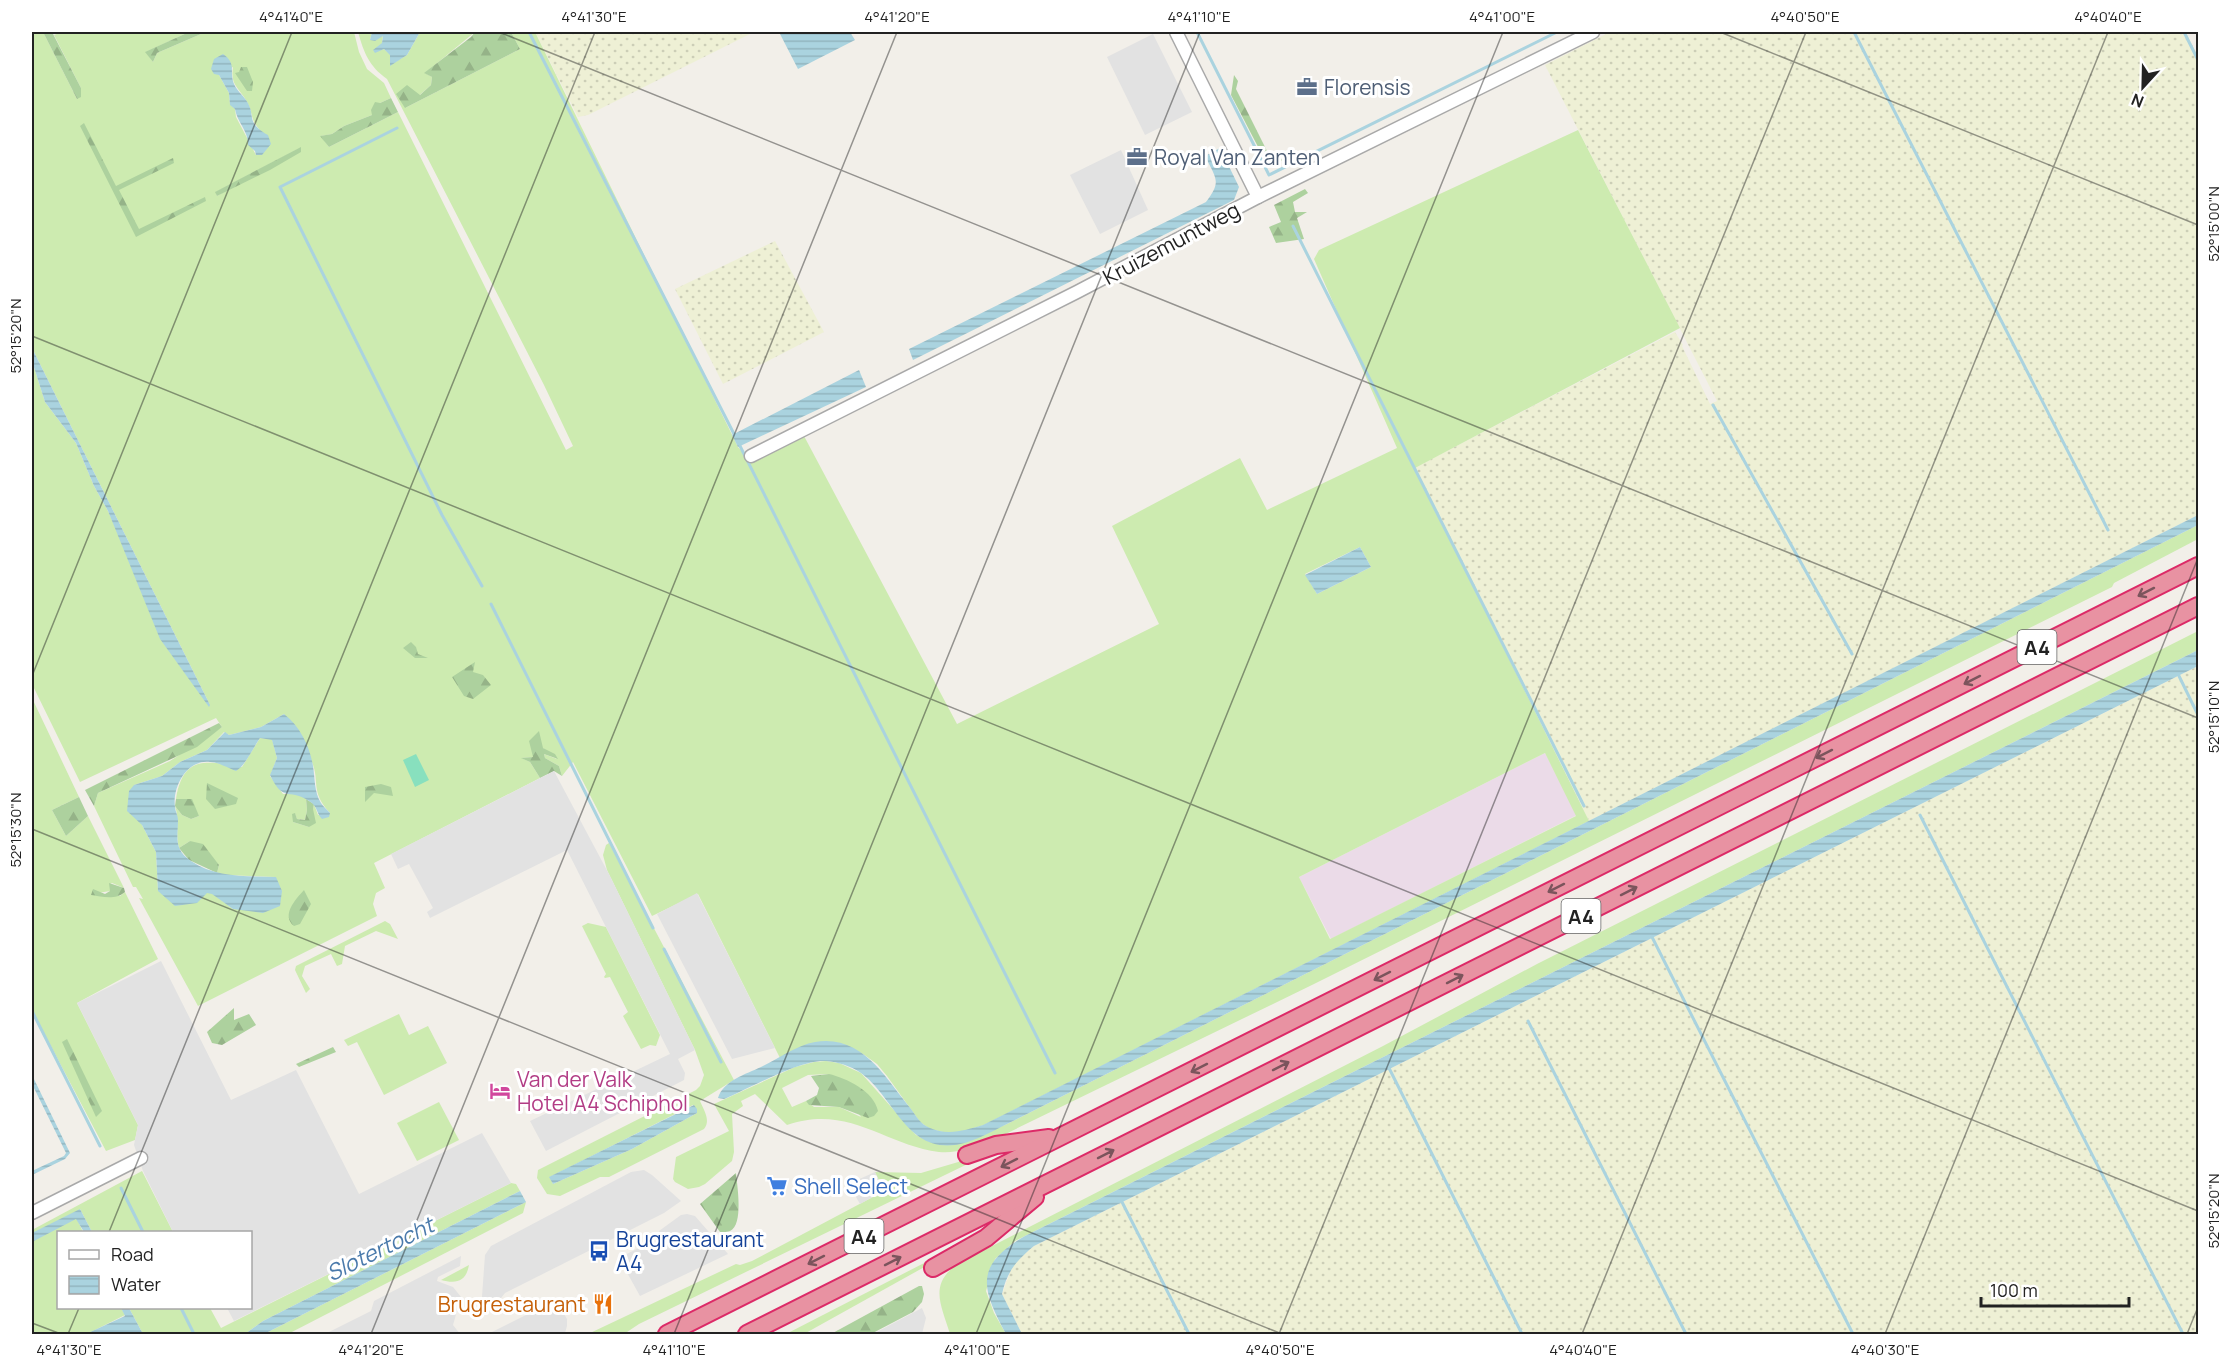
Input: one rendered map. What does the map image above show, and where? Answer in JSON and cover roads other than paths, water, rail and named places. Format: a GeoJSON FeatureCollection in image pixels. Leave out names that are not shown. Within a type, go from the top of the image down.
{"type":"FeatureCollection","features":[{"type":"Feature","properties":{"kind":"highway","name":"A4"},"geometry":{"type":"LineString","coordinates":[[667,1335],[2199,566]]}},
{"type":"Feature","properties":{"kind":"highway","name":"A4"},"geometry":{"type":"LineString","coordinates":[[747,1335],[2199,606]]}},
{"type":"Feature","properties":{"kind":"highway","name":"A4"},"geometry":{"type":"LineString","coordinates":[[967,1155],[996,1145],[1062,1137]]}},
{"type":"Feature","properties":{"kind":"highway","name":"A4"},"geometry":{"type":"LineString","coordinates":[[933,1268],[986,1238],[1054,1180]]}},
{"type":"Feature","properties":{"kind":"street"},"geometry":{"type":"LineString","coordinates":[[1176,32],[1258,197]]}},
{"type":"Feature","properties":{"kind":"street","name":"Kruizemuntweg"},"geometry":{"type":"LineString","coordinates":[[751,456],[1077,292],[1258,197],[1593,32]]}},
{"type":"Feature","properties":{"kind":"street"},"geometry":{"type":"LineString","coordinates":[[32,1213],[141,1158]]}},
{"type":"Feature","properties":{"kind":"water"},"geometry":{"type":"Polygon","coordinates":[[[372,32],[420,32],[407,55],[390,66],[390,55],[384,49],[375,53],[373,50],[382,43],[383,36],[375,41],[370,40],[372,32]]]}},
{"type":"Feature","properties":{"kind":"water"},"geometry":{"type":"Polygon","coordinates":[[[779,32],[850,32],[855,40],[798,69],[779,32]]]}},
{"type":"Feature","properties":{"kind":"water"},"geometry":{"type":"Polygon","coordinates":[[[223,54],[230,61],[234,84],[249,106],[253,122],[268,135],[271,144],[262,155],[256,155],[248,145],[247,136],[235,109],[230,105],[229,93],[219,75],[214,74],[211,69],[214,59],[223,54]]]}},
{"type":"Feature","properties":{"kind":"water"},"geometry":{"type":"Polygon","coordinates":[[[1220,148],[1239,187],[1234,200],[913,360],[909,349],[1206,202],[1214,189],[1216,180],[1205,156],[1220,148]]]}},
{"type":"Feature","properties":{"kind":"water"},"geometry":{"type":"Polygon","coordinates":[[[32,348],[209,707],[160,639],[108,511],[94,486],[76,443],[45,402],[32,361],[32,348]]]}},
{"type":"Feature","properties":{"kind":"water"},"geometry":{"type":"Polygon","coordinates":[[[859,370],[866,387],[738,447],[732,435],[859,370]]]}},
{"type":"Feature","properties":{"kind":"water"},"geometry":{"type":"Polygon","coordinates":[[[2198,515],[2198,525],[996,1130],[968,1142],[948,1146],[931,1143],[917,1135],[905,1124],[873,1084],[861,1073],[840,1063],[826,1061],[803,1065],[775,1075],[724,1099],[718,1098],[725,1087],[736,1079],[794,1049],[815,1042],[832,1041],[847,1045],[872,1061],[919,1120],[927,1126],[950,1132],[983,1125],[2198,515]]]}},
{"type":"Feature","properties":{"kind":"water"},"geometry":{"type":"Polygon","coordinates":[[[1360,547],[1371,567],[1317,594],[1305,575],[1360,547]]]}},
{"type":"Feature","properties":{"kind":"water"},"geometry":{"type":"Polygon","coordinates":[[[2198,650],[2198,666],[1034,1246],[1014,1267],[1004,1286],[1002,1294],[1022,1334],[1006,1334],[992,1304],[987,1279],[990,1268],[997,1258],[1008,1247],[1025,1236],[2198,650]]]}},
{"type":"Feature","properties":{"kind":"water"},"geometry":{"type":"Polygon","coordinates":[[[284,714],[295,725],[307,744],[312,759],[317,794],[330,813],[329,817],[322,819],[312,803],[279,790],[270,775],[277,758],[272,740],[260,738],[246,761],[236,771],[213,762],[194,765],[179,783],[175,799],[178,842],[181,852],[191,861],[211,871],[243,876],[276,877],[282,891],[280,906],[263,913],[233,909],[207,893],[197,903],[175,906],[158,891],[156,852],[142,825],[127,811],[129,791],[134,785],[162,776],[180,762],[207,750],[225,732],[229,735],[261,727],[284,714]]]}},
{"type":"Feature","properties":{"kind":"water"},"geometry":{"type":"Polygon","coordinates":[[[32,1075],[70,1153],[65,1159],[32,1175],[32,1171],[66,1153],[32,1084],[32,1075]]]}},
{"type":"Feature","properties":{"kind":"water"},"geometry":{"type":"Polygon","coordinates":[[[694,1105],[697,1113],[632,1149],[553,1184],[549,1177],[694,1105]]]}},
{"type":"Feature","properties":{"kind":"water"},"geometry":{"type":"Polygon","coordinates":[[[520,1191],[526,1202],[264,1334],[245,1334],[263,1321],[520,1191]]]}},
{"type":"Feature","properties":{"kind":"water"},"geometry":{"type":"Polygon","coordinates":[[[80,1209],[91,1231],[83,1231],[76,1219],[32,1242],[32,1233],[80,1209]]]}},
{"type":"Feature","properties":{"kind":"water"},"geometry":{"type":"Polygon","coordinates":[[[122,1309],[130,1309],[143,1334],[86,1334],[125,1316],[122,1309]]]}},
{"type":"Feature","properties":{"kind":"waterway"},"geometry":{"type":"LineString","coordinates":[[529,32],[734,434]]}},
{"type":"Feature","properties":{"kind":"waterway"},"geometry":{"type":"LineString","coordinates":[[1197,32],[1269,175],[1557,32]]}},
{"type":"Feature","properties":{"kind":"waterway"},"geometry":{"type":"LineString","coordinates":[[1854,32],[2108,530]]}},
{"type":"Feature","properties":{"kind":"waterway"},"geometry":{"type":"LineString","coordinates":[[2184,32],[2198,60]]}},
{"type":"Feature","properties":{"kind":"waterway"},"geometry":{"type":"LineString","coordinates":[[397,128],[280,187],[442,515],[482,586]]}},
{"type":"Feature","properties":{"kind":"waterway"},"geometry":{"type":"LineString","coordinates":[[1293,226],[1584,806]]}},
{"type":"Feature","properties":{"kind":"waterway"},"geometry":{"type":"LineString","coordinates":[[1713,405],[1852,654]]}},
{"type":"Feature","properties":{"kind":"waterway"},"geometry":{"type":"LineString","coordinates":[[740,446],[1055,1073]]}},
{"type":"Feature","properties":{"kind":"waterway"},"geometry":{"type":"LineString","coordinates":[[491,604],[653,928]]}},
{"type":"Feature","properties":{"kind":"waterway"},"geometry":{"type":"LineString","coordinates":[[2179,676],[2198,715]]}},
{"type":"Feature","properties":{"kind":"waterway"},"geometry":{"type":"LineString","coordinates":[[1920,815],[2183,1334]]}},
{"type":"Feature","properties":{"kind":"waterway"},"geometry":{"type":"LineString","coordinates":[[1652,937],[1853,1334]]}},
{"type":"Feature","properties":{"kind":"waterway"},"geometry":{"type":"LineString","coordinates":[[664,949],[721,1062]]}},
{"type":"Feature","properties":{"kind":"waterway"},"geometry":{"type":"LineString","coordinates":[[32,1011],[100,1146]]}},
{"type":"Feature","properties":{"kind":"waterway"},"geometry":{"type":"LineString","coordinates":[[1528,1021],[1686,1334]]}},
{"type":"Feature","properties":{"kind":"waterway"},"geometry":{"type":"LineString","coordinates":[[1389,1068],[1522,1334]]}},
{"type":"Feature","properties":{"kind":"waterway"},"geometry":{"type":"LineString","coordinates":[[121,1188],[142,1231]]}},
{"type":"Feature","properties":{"kind":"waterway"},"geometry":{"type":"LineString","coordinates":[[1122,1202],[1189,1334]]}},
{"type":"Feature","properties":{"kind":"waterway"},"geometry":{"type":"LineString","coordinates":[[182,1309],[194,1334]]}},
{"type":"Feature","properties":{"kind":"place","name":"Florensis"},"geometry":{"type":"Point","coordinates":[1307,87]}},
{"type":"Feature","properties":{"kind":"place","name":"Royal Van Zanten"},"geometry":{"type":"Point","coordinates":[1137,157]}},
{"type":"Feature","properties":{"kind":"place","name":"Van der Valk Hotel A4 Schiphol"},"geometry":{"type":"Point","coordinates":[500,1091]}},
{"type":"Feature","properties":{"kind":"place","name":"Shell Select"},"geometry":{"type":"Point","coordinates":[777,1186]}},
{"type":"Feature","properties":{"kind":"place","name":"Brugrestaurant A4"},"geometry":{"type":"Point","coordinates":[599,1251]}},
{"type":"Feature","properties":{"kind":"place","name":"Brugrestaurant"},"geometry":{"type":"Point","coordinates":[603,1304]}},
{"type":"Feature","properties":{"kind":"water label","name":"Slotertocht"},"geometry":{"type":"Point","coordinates":[380,1249]}}]}
